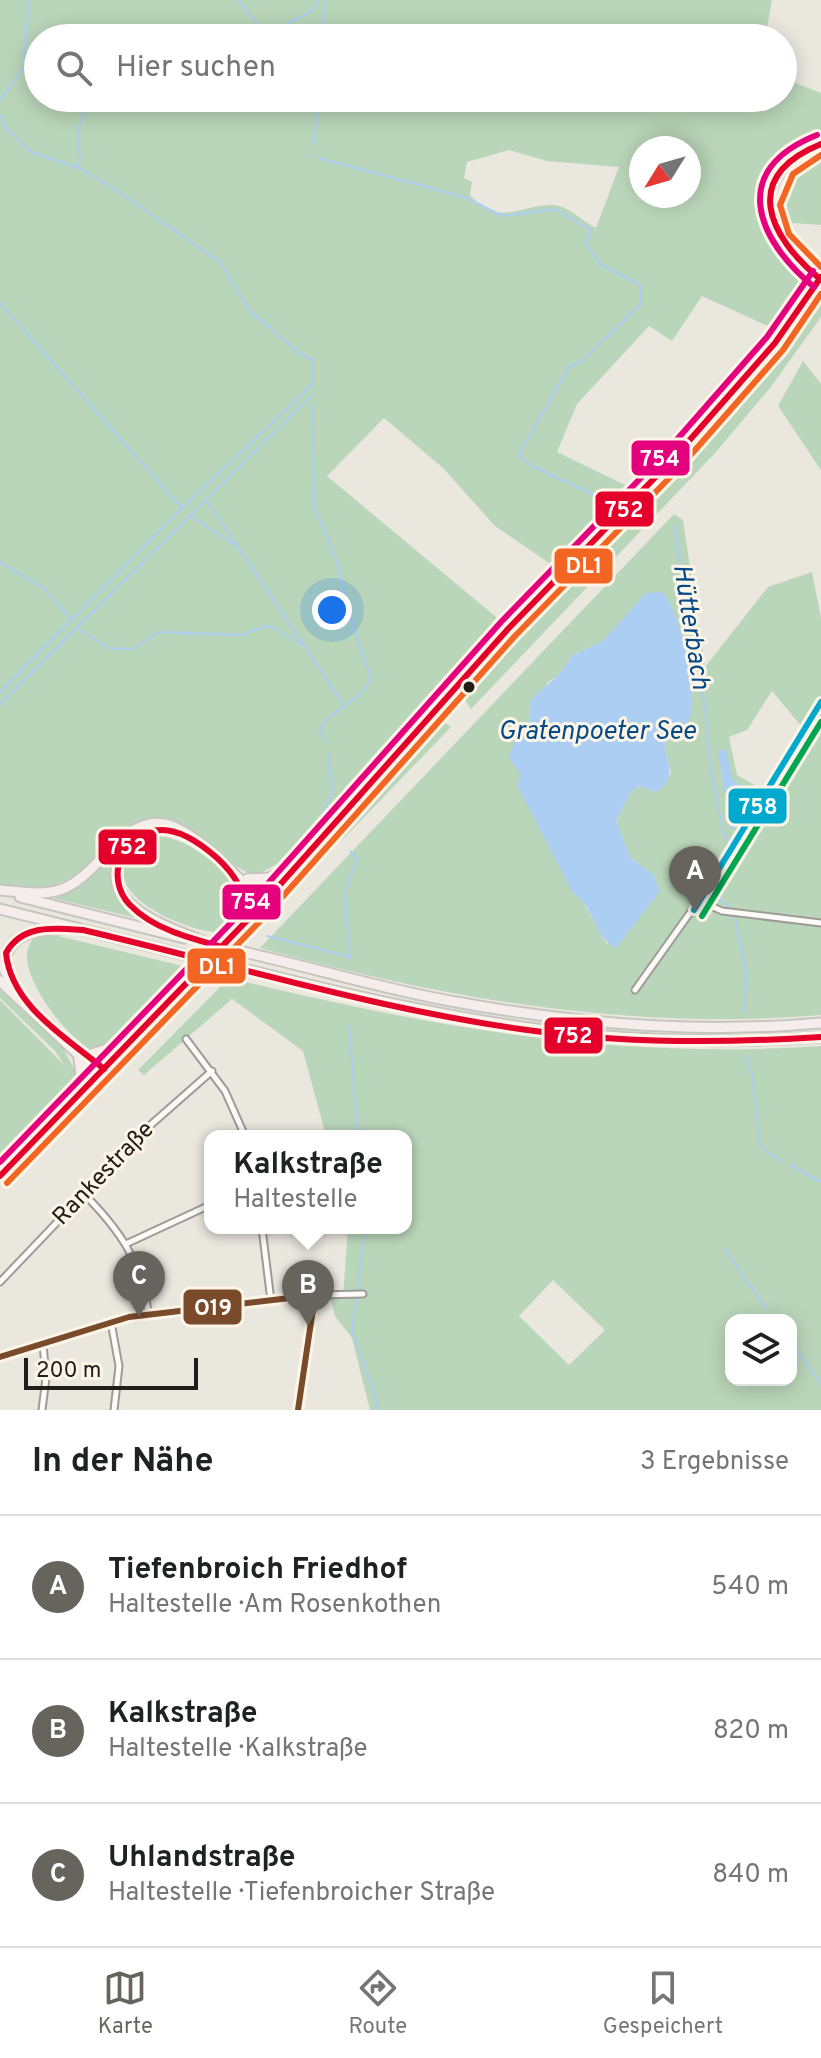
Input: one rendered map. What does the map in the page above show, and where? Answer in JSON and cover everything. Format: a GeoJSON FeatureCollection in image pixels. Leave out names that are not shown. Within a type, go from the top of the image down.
{"type":"FeatureCollection","features":[{"type":"Feature","properties":{"kind":"highway"},"geometry":{"type":"LineString","coordinates":[[0,891],[36,893],[65,888],[138,828],[165,825],[190,837],[267,899]]}},
{"type":"Feature","properties":{"kind":"highway"},"geometry":{"type":"LineString","coordinates":[[190,837],[164,830],[141,834],[132,840],[118,861],[118,887],[129,904],[141,913],[207,943]]}},
{"type":"Feature","properties":{"kind":"highway"},"geometry":{"type":"LineString","coordinates":[[245,881],[269,878],[296,868]]}},
{"type":"Feature","properties":{"kind":"highway"},"geometry":{"type":"LineString","coordinates":[[245,881],[248,920]]}},
{"type":"Feature","properties":{"kind":"highway"},"geometry":{"type":"LineString","coordinates":[[0,891],[453,1002],[600,1022],[725,1029],[821,1023]]}},
{"type":"Feature","properties":{"kind":"highway"},"geometry":{"type":"LineString","coordinates":[[0,909],[420,1011],[532,1031],[677,1042],[821,1037]]}},
{"type":"Feature","properties":{"kind":"highway"},"geometry":{"type":"LineString","coordinates":[[19,999],[3,967],[5,956],[15,940],[25,933],[49,929],[83,930]]}},
{"type":"Feature","properties":{"kind":"highway"},"geometry":{"type":"LineString","coordinates":[[0,981],[102,1072]]}},
{"type":"Feature","properties":{"kind":"highway"},"geometry":{"type":"LineString","coordinates":[[89,1055],[131,1041]]}},
{"type":"Feature","properties":{"kind":"highway"},"geometry":{"type":"LineString","coordinates":[[75,1050],[89,1055],[102,1072]]}},
{"type":"Feature","properties":{"kind":"highway"},"geometry":{"type":"LineString","coordinates":[[75,1050],[83,1091]]}},
{"type":"Feature","properties":{"kind":"main road"},"geometry":{"type":"LineString","coordinates":[[0,1176],[248,920],[488,650],[752,370],[820,278]]}},
{"type":"Feature","properties":{"kind":"street"},"geometry":{"type":"LineString","coordinates":[[820,278],[789,249],[772,220],[771,196],[775,181],[792,159],[821,144]]}},
{"type":"Feature","properties":{"kind":"street"},"geometry":{"type":"LineString","coordinates":[[789,249],[821,266]]}},
{"type":"Feature","properties":{"kind":"street"},"geometry":{"type":"LineString","coordinates":[[811,259],[821,255]]}},
{"type":"Feature","properties":{"kind":"street"},"geometry":{"type":"LineString","coordinates":[[635,990],[700,901],[821,702]]}},
{"type":"Feature","properties":{"kind":"street"},"geometry":{"type":"LineString","coordinates":[[700,901],[722,911],[821,923]]}},
{"type":"Feature","properties":{"kind":"street"},"geometry":{"type":"LineString","coordinates":[[186,1039],[212,1071],[243,1130]]}},
{"type":"Feature","properties":{"kind":"street","name":"Rankestraße"},"geometry":{"type":"LineString","coordinates":[[0,1282],[146,1129],[212,1071]]}},
{"type":"Feature","properties":{"kind":"street"},"geometry":{"type":"LineString","coordinates":[[84,1194],[128,1243],[143,1281],[148,1313]]}},
{"type":"Feature","properties":{"kind":"street"},"geometry":{"type":"LineString","coordinates":[[128,1243],[204,1208]]}},
{"type":"Feature","properties":{"kind":"street"},"geometry":{"type":"LineString","coordinates":[[263,1234],[271,1301]]}},
{"type":"Feature","properties":{"kind":"street"},"geometry":{"type":"LineString","coordinates":[[0,1357],[148,1313],[315,1295],[363,1294]]}},
{"type":"Feature","properties":{"kind":"street"},"geometry":{"type":"LineString","coordinates":[[298,1410],[315,1295]]}},
{"type":"Feature","properties":{"kind":"street"},"geometry":{"type":"LineString","coordinates":[[111,1322],[119,1366],[114,1410]]}},
{"type":"Feature","properties":{"kind":"street"},"geometry":{"type":"LineString","coordinates":[[42,1410],[46,1378],[43,1344]]}},
{"type":"Feature","properties":{"kind":"green space"},"geometry":{"type":"Polygon","coordinates":[[[0,0],[772,0],[768,24],[24,24],[24,112],[797,112],[797,84],[821,93],[821,140],[807,145],[780,163],[762,188],[758,202],[759,217],[767,239],[805,279],[802,285],[770,327],[702,296],[672,341],[649,326],[577,404],[557,452],[627,486],[555,567],[495,526],[443,468],[384,418],[327,476],[502,622],[315,831],[288,858],[257,875],[234,865],[193,831],[181,825],[144,823],[125,831],[78,873],[58,883],[33,888],[0,884],[0,0]],[[509,150],[467,162],[464,178],[472,182],[470,195],[491,210],[500,213],[558,206],[596,228],[619,167],[547,161],[509,150]]]}},
{"type":"Feature","properties":{"kind":"green space"},"geometry":{"type":"Polygon","coordinates":[[[821,154],[821,225],[792,223],[780,214],[785,184],[802,164],[821,154]]]}},
{"type":"Feature","properties":{"kind":"green space"},"geometry":{"type":"Polygon","coordinates":[[[821,297],[821,317],[770,388],[715,453],[471,709],[460,693],[764,373],[821,297]]]}},
{"type":"Feature","properties":{"kind":"green space"},"geometry":{"type":"Polygon","coordinates":[[[803,361],[821,384],[821,470],[778,406],[803,361]]]}},
{"type":"Feature","properties":{"kind":"green space"},"geometry":{"type":"Polygon","coordinates":[[[674,514],[683,520],[705,667],[768,587],[812,572],[821,618],[821,698],[802,727],[772,691],[747,730],[729,737],[737,775],[763,790],[733,842],[741,853],[821,711],[821,920],[738,910],[739,917],[821,925],[821,1015],[749,1019],[678,1018],[538,1007],[399,982],[260,948],[674,514]],[[625,620],[603,641],[571,656],[563,673],[548,682],[525,729],[518,787],[607,944],[653,874],[630,857],[616,821],[631,792],[639,786],[656,792],[671,774],[664,744],[684,729],[625,620]]]}},
{"type":"Feature","properties":{"kind":"green space"},"geometry":{"type":"Polygon","coordinates":[[[442,721],[451,727],[342,840],[339,836],[442,721]]]}},
{"type":"Feature","properties":{"kind":"green space"},"geometry":{"type":"Polygon","coordinates":[[[158,836],[193,848],[224,873],[240,892],[240,913],[222,933],[201,930],[156,912],[138,899],[126,884],[124,868],[133,852],[158,836]]]}},
{"type":"Feature","properties":{"kind":"green space"},"geometry":{"type":"Polygon","coordinates":[[[110,854],[117,856],[114,877],[120,894],[131,908],[149,921],[44,896],[61,894],[110,854]]]}},
{"type":"Feature","properties":{"kind":"green space"},"geometry":{"type":"Polygon","coordinates":[[[41,934],[187,967],[130,1029],[103,1045],[88,1048],[50,1009],[30,973],[27,957],[30,943],[41,934]]]}},
{"type":"Feature","properties":{"kind":"green space"},"geometry":{"type":"Polygon","coordinates":[[[229,978],[377,1011],[523,1036],[670,1048],[821,1046],[821,1410],[370,1410],[352,1338],[335,1316],[330,1297],[343,1297],[348,1234],[412,1234],[412,1130],[324,1130],[303,1051],[232,999],[144,1075],[138,1070],[229,978]],[[553,1280],[519,1316],[569,1365],[605,1330],[553,1280]]]}},
{"type":"Feature","properties":{"kind":"green space"},"geometry":{"type":"Polygon","coordinates":[[[0,990],[63,1048],[78,1076],[69,1091],[0,1159],[0,1000],[65,1066],[55,1051],[0,998],[0,990]]]}},
{"type":"Feature","properties":{"kind":"water","name":"Gratenpoeter See"},"geometry":{"type":"Polygon","coordinates":[[[662,592],[675,615],[686,652],[692,706],[685,726],[664,744],[669,765],[667,783],[656,792],[639,786],[631,792],[616,821],[630,857],[653,874],[660,891],[616,948],[603,937],[585,905],[573,893],[518,787],[519,772],[509,758],[517,733],[529,720],[530,701],[558,675],[571,656],[603,641],[646,593],[662,592]]]}},
{"type":"Feature","properties":{"kind":"water"},"geometry":{"type":"Polygon","coordinates":[[[726,749],[732,779],[755,796],[734,828],[730,829],[718,751],[726,749]]]}},
{"type":"Feature","properties":{"kind":"waterway"},"geometry":{"type":"LineString","coordinates":[[27,24],[29,0]]}},
{"type":"Feature","properties":{"kind":"waterway"},"geometry":{"type":"LineString","coordinates":[[238,0],[257,24]]}},
{"type":"Feature","properties":{"kind":"waterway"},"geometry":{"type":"LineString","coordinates":[[286,24],[312,11],[318,0]]}},
{"type":"Feature","properties":{"kind":"waterway"},"geometry":{"type":"LineString","coordinates":[[323,24],[324,0]]}},
{"type":"Feature","properties":{"kind":"waterway"},"geometry":{"type":"LineString","coordinates":[[0,100],[24,67]]}},
{"type":"Feature","properties":{"kind":"waterway"},"geometry":{"type":"LineString","coordinates":[[76,168],[80,161],[78,130],[84,112]]}},
{"type":"Feature","properties":{"kind":"waterway"},"geometry":{"type":"LineString","coordinates":[[314,145],[317,112]]}},
{"type":"Feature","properties":{"kind":"waterway"},"geometry":{"type":"LineString","coordinates":[[0,115],[7,129],[31,152],[81,169],[220,262],[250,311],[299,353],[313,360],[313,384],[182,508],[0,692]]}},
{"type":"Feature","properties":{"kind":"waterway","name":"Hütterbach"},"geometry":{"type":"LineString","coordinates":[[319,158],[467,198],[502,216],[555,209],[590,230],[586,243],[600,264],[640,285],[641,304],[582,361],[569,367],[518,456],[534,467],[611,503]]}},
{"type":"Feature","properties":{"kind":"waterway"},"geometry":{"type":"LineString","coordinates":[[0,303],[182,508]]}},
{"type":"Feature","properties":{"kind":"waterway"},"geometry":{"type":"LineString","coordinates":[[0,704],[313,394]]}},
{"type":"Feature","properties":{"kind":"waterway"},"geometry":{"type":"LineString","coordinates":[[313,405],[314,505],[338,564],[347,608],[371,678],[361,693],[323,724],[319,731],[326,742]]}},
{"type":"Feature","properties":{"kind":"waterway"},"geometry":{"type":"LineString","coordinates":[[207,501],[237,545]]}},
{"type":"Feature","properties":{"kind":"waterway"},"geometry":{"type":"LineString","coordinates":[[191,516],[238,547],[303,644]]}},
{"type":"Feature","properties":{"kind":"waterway","name":"Hütterbach"},"geometry":{"type":"LineString","coordinates":[[674,525],[707,719],[708,752],[723,831],[730,845],[718,867]]}},
{"type":"Feature","properties":{"kind":"waterway"},"geometry":{"type":"LineString","coordinates":[[0,562],[42,587],[71,619]]}},
{"type":"Feature","properties":{"kind":"waterway"},"geometry":{"type":"LineString","coordinates":[[79,629],[108,648],[132,649],[159,632],[241,635],[265,626],[273,628],[305,646],[345,707]]}},
{"type":"Feature","properties":{"kind":"waterway"},"geometry":{"type":"LineString","coordinates":[[320,819],[333,792],[328,754]]}},
{"type":"Feature","properties":{"kind":"waterway"},"geometry":{"type":"LineString","coordinates":[[350,851],[357,859],[345,892],[350,959]]}},
{"type":"Feature","properties":{"kind":"waterway","name":"Hütterbach"},"geometry":{"type":"LineString","coordinates":[[722,877],[721,900],[728,907]]}},
{"type":"Feature","properties":{"kind":"waterway","name":"Hütterbach"},"geometry":{"type":"LineString","coordinates":[[735,918],[747,975],[744,1012]]}},
{"type":"Feature","properties":{"kind":"waterway"},"geometry":{"type":"LineString","coordinates":[[267,936],[350,957]]}},
{"type":"Feature","properties":{"kind":"waterway"},"geometry":{"type":"LineString","coordinates":[[349,1025],[358,1130]]}},
{"type":"Feature","properties":{"kind":"waterway","name":"Hütterbach"},"geometry":{"type":"LineString","coordinates":[[746,1056],[752,1074],[760,1143],[766,1152],[782,1161]]}},
{"type":"Feature","properties":{"kind":"waterway","name":"Hütterbach"},"geometry":{"type":"LineString","coordinates":[[790,1165],[821,1182]]}},
{"type":"Feature","properties":{"kind":"waterway"},"geometry":{"type":"LineString","coordinates":[[364,1234],[352,1332],[376,1397],[376,1410]]}},
{"type":"Feature","properties":{"kind":"waterway"},"geometry":{"type":"LineString","coordinates":[[725,1249],[767,1310]]}},
{"type":"Feature","properties":{"kind":"waterway"},"geometry":{"type":"LineString","coordinates":[[797,1350],[821,1384]]}},
{"type":"Feature","properties":{"kind":"transit line","name":"754"},"geometry":{"type":"LineString","coordinates":[[814,287],[777,248],[760,206],[762,186],[771,167],[789,150],[817,135]]}},
{"type":"Feature","properties":{"kind":"transit line","name":"752"},"geometry":{"type":"LineString","coordinates":[[820,279],[787,244],[776,226],[771,208],[771,190],[779,173],[796,158],[821,144]]}},
{"type":"Feature","properties":{"kind":"transit line","name":"DL1"},"geometry":{"type":"LineString","coordinates":[[821,155],[793,174],[780,205],[789,234],[821,267]]}},
{"type":"Feature","properties":{"kind":"transit line","name":"754"},"geometry":{"type":"LineString","coordinates":[[0,1162],[254,899],[501,622],[666,452],[767,337],[813,271]]}},
{"type":"Feature","properties":{"kind":"transit line","name":"752"},"geometry":{"type":"LineString","coordinates":[[0,1176],[261,906],[508,629],[673,459],[775,343],[821,277]]}},
{"type":"Feature","properties":{"kind":"transit line","name":"DL1"},"geometry":{"type":"LineString","coordinates":[[7,1183],[268,913],[515,636],[681,466],[783,350],[821,294]]}},
{"type":"Feature","properties":{"kind":"transit line","name":"758"},"geometry":{"type":"LineString","coordinates":[[694,910],[821,702]]}},
{"type":"Feature","properties":{"kind":"transit line"},"geometry":{"type":"LineString","coordinates":[[702,916],[821,722]]}},
{"type":"Feature","properties":{"kind":"transit line","name":"752"},"geometry":{"type":"LineString","coordinates":[[230,949],[164,928],[140,914],[122,894],[118,881],[121,857],[128,846],[148,832],[177,832],[204,847],[229,871],[242,893],[248,920]]}},
{"type":"Feature","properties":{"kind":"transit line","name":"752"},"geometry":{"type":"LineString","coordinates":[[104,1069],[58,1033],[29,1005],[18,989],[6,953],[21,937],[40,930],[83,930],[421,1012],[535,1031],[678,1041],[821,1037]]}},
{"type":"Feature","properties":{"kind":"transit line","name":"O19"},"geometry":{"type":"LineString","coordinates":[[0,1357],[129,1317],[315,1295],[298,1410]]}},
{"type":"Feature","properties":{"kind":"place","name":"Tiefenbroich Friedhof"},"geometry":{"type":"Point","coordinates":[695,912]}},
{"type":"Feature","properties":{"kind":"place","name":"Uhlandstraße"},"geometry":{"type":"Point","coordinates":[139,1317]}},
{"type":"Feature","properties":{"kind":"place","name":"Kalkstraße"},"geometry":{"type":"Point","coordinates":[308,1326]}}]}
